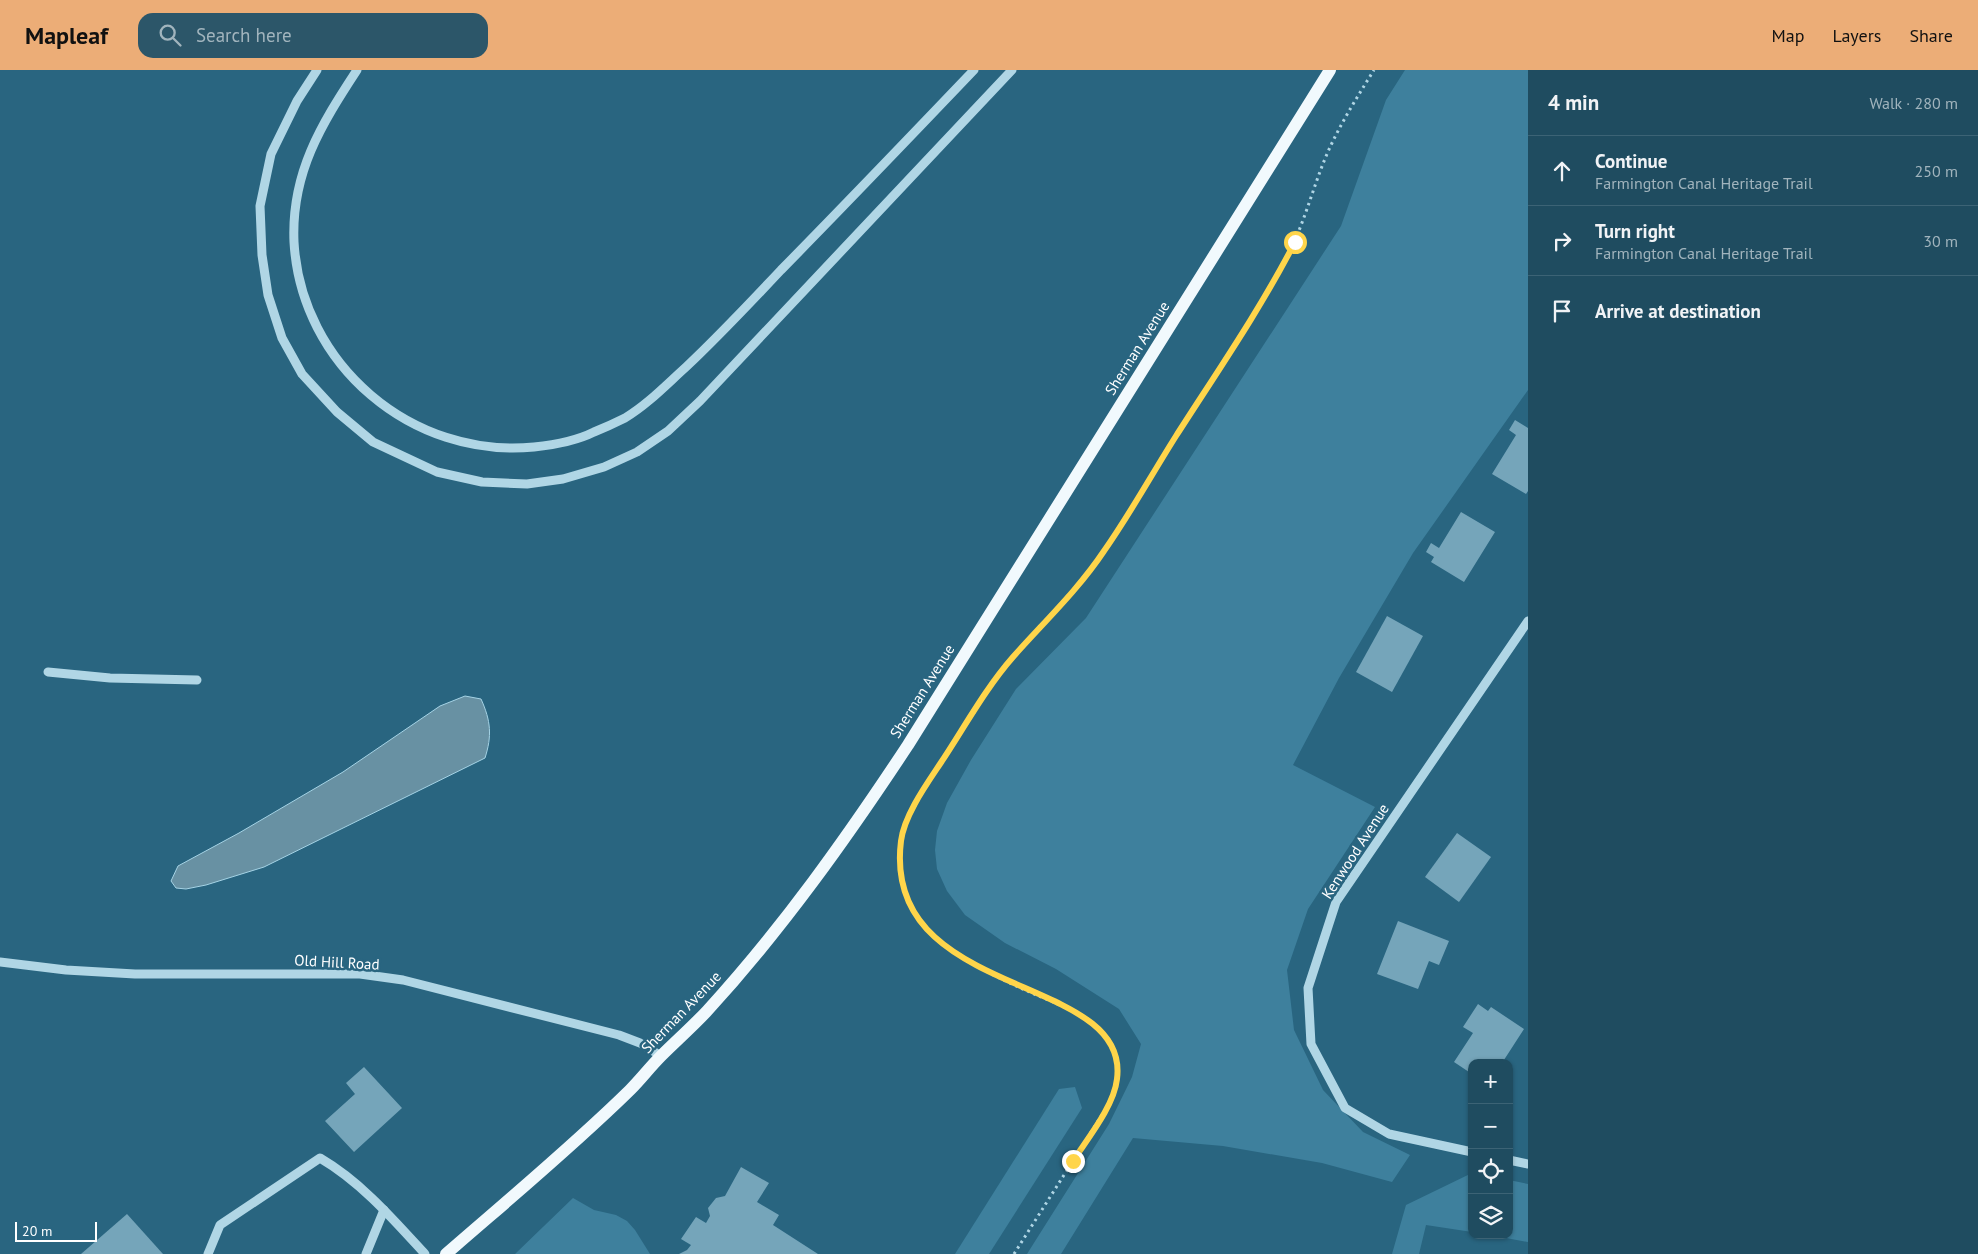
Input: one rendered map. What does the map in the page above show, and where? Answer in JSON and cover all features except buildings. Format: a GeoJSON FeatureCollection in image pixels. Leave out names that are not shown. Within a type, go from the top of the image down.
{"type":"FeatureCollection","features":[{"type":"Feature","properties":{"kind":"main road","name":"Sherman Avenue"},"geometry":{"type":"LineString","coordinates":[[446,1254],[631,1089],[661,1056],[706,1013],[755,956],[815,880],[859,820],[918,729],[1330,70]]}},
{"type":"Feature","properties":{"kind":"street"},"geometry":{"type":"LineString","coordinates":[[317,70],[297,101],[271,154],[260,206],[262,255],[268,295],[282,338],[302,374],[337,412],[373,442],[437,472],[482,482],[527,484],[563,479],[604,467],[638,452],[668,431],[700,401],[1012,70]]}},
{"type":"Feature","properties":{"kind":"street"},"geometry":{"type":"LineString","coordinates":[[357,70],[326,118],[311,148],[299,182],[294,242],[299,276],[311,316],[330,351],[353,379],[379,402],[411,423],[446,439],[481,447],[509,449],[549,445],[590,434],[624,418],[651,400],[715,340],[974,70]]}},
{"type":"Feature","properties":{"kind":"street","name":"Kenwood Avenue"},"geometry":{"type":"LineString","coordinates":[[1468,1151],[1389,1134],[1345,1108],[1311,1044],[1308,988],[1336,902],[1528,621]]}},
{"type":"Feature","properties":{"kind":"street"},"geometry":{"type":"LineString","coordinates":[[48,672],[110,678],[197,680]]}},
{"type":"Feature","properties":{"kind":"street","name":"Old Hill Road"},"geometry":{"type":"LineString","coordinates":[[0,962],[66,970],[135,974],[360,974],[422,985],[620,1035],[640,1043],[661,1056]]}},
{"type":"Feature","properties":{"kind":"street"},"geometry":{"type":"LineString","coordinates":[[208,1254],[220,1225],[320,1158],[340,1170],[384,1210],[425,1254]]}},
{"type":"Feature","properties":{"kind":"street"},"geometry":{"type":"LineString","coordinates":[[1513,1161],[1528,1164]]}},
{"type":"Feature","properties":{"kind":"street"},"geometry":{"type":"LineString","coordinates":[[366,1254],[384,1210]]}},
{"type":"Feature","properties":{"kind":"path"},"geometry":{"type":"LineString","coordinates":[[1014,1254],[1107,1107],[1117,1083],[1118,1069],[1115,1054],[1100,1028],[1087,1018],[1070,1008],[1016,986],[978,967],[929,933],[916,917],[908,901],[900,868],[901,837],[926,786],[991,685],[1013,657],[1075,590],[1104,552],[1254,315],[1295,242],[1331,145],[1374,70]]}},
{"type":"Feature","properties":{"kind":"shaded area"},"geometry":{"type":"Polygon","coordinates":[[[1405,70],[1528,70],[1528,390],[1413,553],[1339,678],[1293,765],[1375,807],[1308,909],[1287,970],[1294,1030],[1323,1090],[1363,1132],[1410,1155],[1392,1182],[1322,1163],[1223,1146],[1133,1138],[1061,1254],[1027,1254],[1109,1124],[1132,1077],[1141,1044],[1119,1009],[1056,969],[1005,943],[965,915],[947,891],[937,869],[935,850],[937,831],[947,803],[971,760],[1016,689],[1086,618],[1341,226],[1386,100],[1405,70]]]}},
{"type":"Feature","properties":{"kind":"shaded area"},"geometry":{"type":"Polygon","coordinates":[[[465,696],[481,699],[487,714],[489,743],[485,758],[264,867],[206,885],[186,889],[176,888],[171,881],[178,866],[239,833],[343,772],[440,706],[465,696]]]}},
{"type":"Feature","properties":{"kind":"shaded area"},"geometry":{"type":"Polygon","coordinates":[[[1075,1087],[1082,1108],[989,1254],[955,1254],[1059,1089],[1075,1087]]]}},
{"type":"Feature","properties":{"kind":"shaded area"},"geometry":{"type":"Polygon","coordinates":[[[1468,1175],[1468,1231],[1426,1225],[1419,1254],[1392,1254],[1406,1205],[1468,1175]]]}},
{"type":"Feature","properties":{"kind":"shaded area"},"geometry":{"type":"Polygon","coordinates":[[[1513,1181],[1528,1184],[1528,1242],[1512,1239],[1513,1181]]]}},
{"type":"Feature","properties":{"kind":"shaded area"},"geometry":{"type":"Polygon","coordinates":[[[573,1198],[594,1210],[616,1215],[627,1221],[650,1254],[515,1254],[573,1198]]]}},
{"type":"Feature","properties":{"kind":"route"},"geometry":{"type":"LineString","coordinates":[[1073,1161],[1107,1107],[1117,1083],[1118,1069],[1115,1054],[1109,1041],[1100,1028],[1087,1018],[1070,1008],[1016,986],[978,967],[929,933],[916,917],[908,901],[900,868],[901,837],[926,786],[991,685],[1013,657],[1075,590],[1104,552],[1254,315],[1295,242]]}}]}
